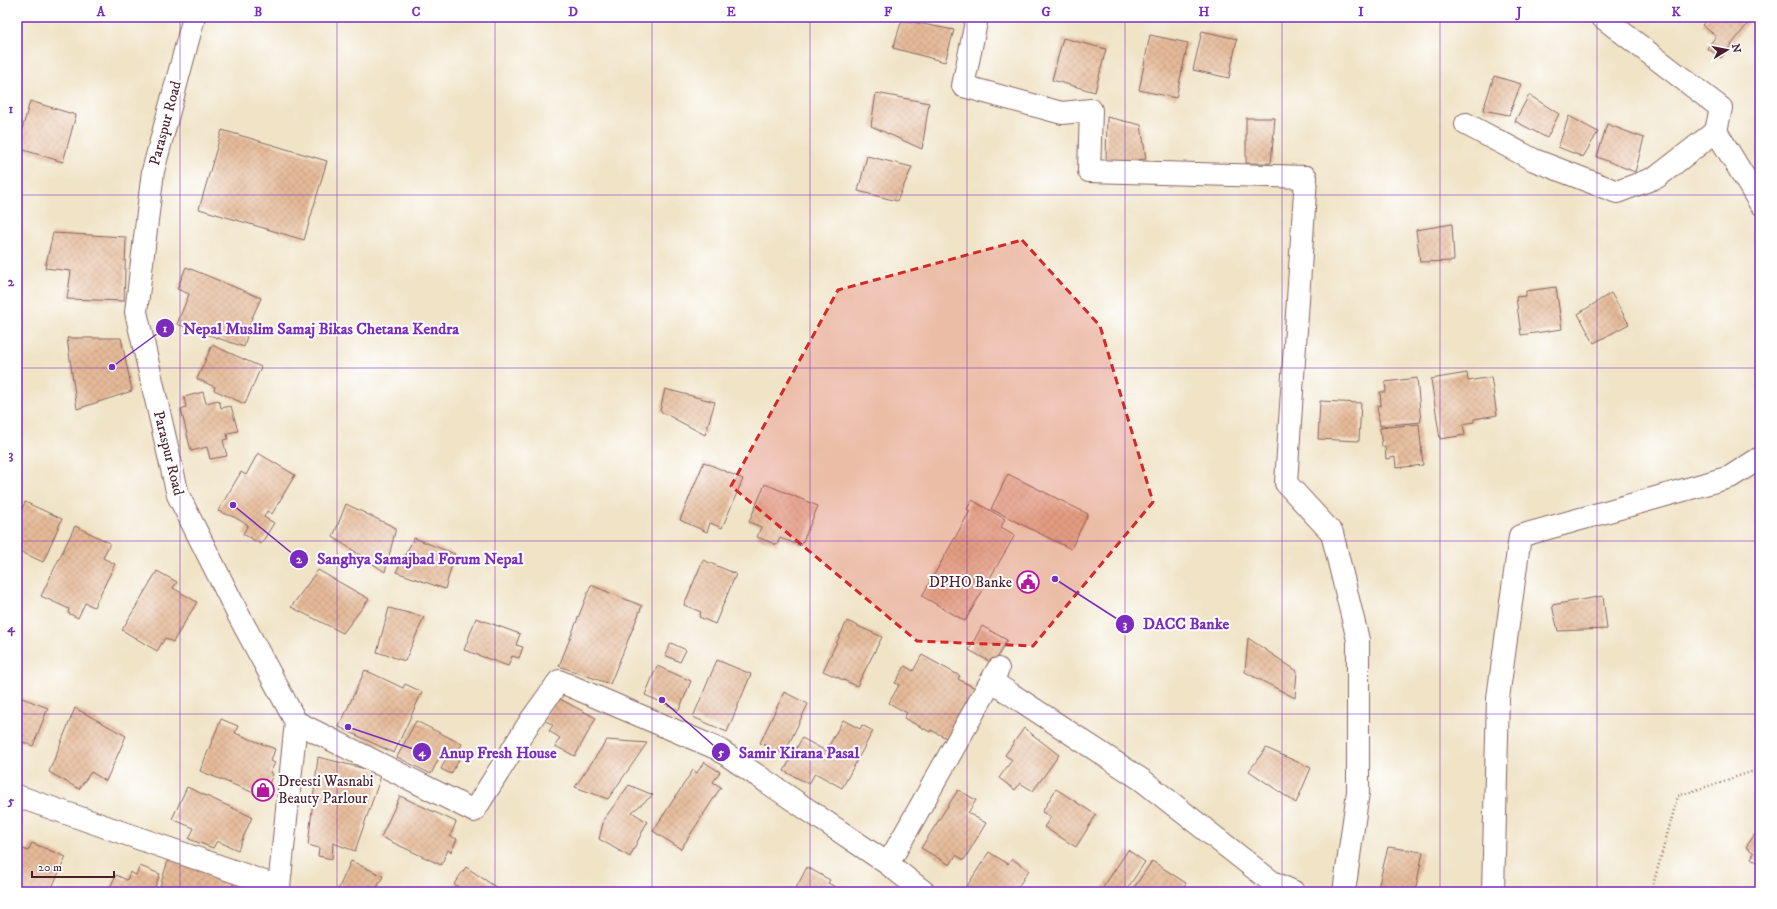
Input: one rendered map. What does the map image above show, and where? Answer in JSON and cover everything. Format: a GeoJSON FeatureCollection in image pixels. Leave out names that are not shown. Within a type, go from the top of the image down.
{"type":"FeatureCollection","features":[{"type":"Feature","properties":{"kind":"street","name":"Paraspur Road"},"geometry":{"type":"LineString","coordinates":[[194,17],[153,171],[136,312],[178,495],[238,616],[296,722]]}},
{"type":"Feature","properties":{"kind":"street"},"geometry":{"type":"LineString","coordinates":[[977,17],[963,86],[1062,113],[1090,110],[1089,171],[1306,177],[1286,483],[1332,533],[1358,640],[1358,792],[1344,892]]}},
{"type":"Feature","properties":{"kind":"street"},"geometry":{"type":"LineString","coordinates":[[1466,124],[1534,160],[1617,192],[1657,177],[1716,132],[1721,108],[1602,17]]}},
{"type":"Feature","properties":{"kind":"street"},"geometry":{"type":"LineString","coordinates":[[1716,132],[1760,202]]}},
{"type":"Feature","properties":{"kind":"street"},"geometry":{"type":"LineString","coordinates":[[1493,892],[1498,698],[1520,536],[1730,477],[1760,458]]}},
{"type":"Feature","properties":{"kind":"street"},"geometry":{"type":"LineString","coordinates":[[888,864],[995,675],[1142,780],[1272,882],[1294,892]]}},
{"type":"Feature","properties":{"kind":"street"},"geometry":{"type":"LineString","coordinates":[[17,796],[279,889],[296,722],[474,811],[531,720],[559,681],[718,749],[888,864],[924,892]]}},
{"type":"Feature","properties":{"kind":"path"},"geometry":{"type":"LineString","coordinates":[[1651,892],[1678,796],[1760,769]]}},
{"type":"Feature","properties":{"kind":"highlighted area"},"geometry":{"type":"Polygon","coordinates":[[[1022,240],[1100,326],[1153,502],[1033,646],[917,641],[731,486],[838,290],[1022,240]]]}},
{"type":"Feature","properties":{"kind":"building"},"geometry":{"type":"Polygon","coordinates":[[[1709,17],[1753,17],[1721,58],[1707,48],[1716,36],[1702,25],[1709,17]]]}},
{"type":"Feature","properties":{"kind":"building"},"geometry":{"type":"Polygon","coordinates":[[[902,20],[954,30],[945,62],[893,48],[902,20]]]}},
{"type":"Feature","properties":{"kind":"building"},"geometry":{"type":"Polygon","coordinates":[[[1202,31],[1237,39],[1229,78],[1193,70],[1202,31]]]}},
{"type":"Feature","properties":{"kind":"building"},"geometry":{"type":"Polygon","coordinates":[[[1150,35],[1188,43],[1176,98],[1139,90],[1150,35]]]}},
{"type":"Feature","properties":{"kind":"building"},"geometry":{"type":"Polygon","coordinates":[[[1063,38],[1106,49],[1095,92],[1052,80],[1063,38]]]}},
{"type":"Feature","properties":{"kind":"building"},"geometry":{"type":"Polygon","coordinates":[[[1494,76],[1521,84],[1509,115],[1483,110],[1494,76]]]}},
{"type":"Feature","properties":{"kind":"building"},"geometry":{"type":"Polygon","coordinates":[[[876,93],[929,103],[922,149],[871,126],[876,93]]]}},
{"type":"Feature","properties":{"kind":"building"},"geometry":{"type":"Polygon","coordinates":[[[1529,95],[1559,114],[1547,138],[1515,121],[1529,95]]]}},
{"type":"Feature","properties":{"kind":"building"},"geometry":{"type":"Polygon","coordinates":[[[30,101],[76,115],[63,162],[17,148],[30,101]]]}},
{"type":"Feature","properties":{"kind":"building"},"geometry":{"type":"Polygon","coordinates":[[[1569,116],[1598,132],[1583,157],[1558,147],[1569,116]]]}},
{"type":"Feature","properties":{"kind":"building"},"geometry":{"type":"Polygon","coordinates":[[[1107,117],[1141,125],[1146,159],[1106,163],[1107,117]]]}},
{"type":"Feature","properties":{"kind":"building"},"geometry":{"type":"Polygon","coordinates":[[[1246,118],[1275,118],[1271,163],[1246,163],[1246,118]]]}},
{"type":"Feature","properties":{"kind":"building"},"geometry":{"type":"Polygon","coordinates":[[[1607,124],[1644,138],[1635,172],[1597,157],[1607,124]]]}},
{"type":"Feature","properties":{"kind":"building"},"geometry":{"type":"Polygon","coordinates":[[[222,130],[327,161],[304,240],[199,209],[222,130]]]}},
{"type":"Feature","properties":{"kind":"building"},"geometry":{"type":"Polygon","coordinates":[[[867,156],[912,167],[897,201],[858,191],[867,156]]]}},
{"type":"Feature","properties":{"kind":"building"},"geometry":{"type":"Polygon","coordinates":[[[1452,224],[1454,261],[1420,262],[1416,230],[1452,224]]]}},
{"type":"Feature","properties":{"kind":"building"},"geometry":{"type":"Polygon","coordinates":[[[53,233],[126,237],[124,301],[67,299],[71,271],[45,268],[53,233]]]}},
{"type":"Feature","properties":{"kind":"building"},"geometry":{"type":"Polygon","coordinates":[[[186,267],[261,298],[251,320],[244,347],[177,324],[189,294],[177,289],[186,267]]]}},
{"type":"Feature","properties":{"kind":"building"},"geometry":{"type":"Polygon","coordinates":[[[1556,287],[1562,329],[1521,335],[1516,297],[1526,296],[1526,291],[1556,287]]]}},
{"type":"Feature","properties":{"kind":"building"},"geometry":{"type":"Polygon","coordinates":[[[1611,293],[1629,324],[1594,343],[1578,314],[1611,293]]]}},
{"type":"Feature","properties":{"kind":"building"},"geometry":{"type":"Polygon","coordinates":[[[67,338],[121,338],[132,391],[77,409],[67,338]]]}},
{"type":"Feature","properties":{"kind":"building"},"geometry":{"type":"Polygon","coordinates":[[[212,345],[261,367],[245,404],[214,390],[215,387],[197,379],[212,345]]]}},
{"type":"Feature","properties":{"kind":"building"},"geometry":{"type":"Polygon","coordinates":[[[1467,373],[1468,381],[1491,377],[1497,415],[1474,419],[1474,422],[1463,424],[1465,435],[1440,439],[1431,379],[1467,373]]]}},
{"type":"Feature","properties":{"kind":"building"},"geometry":{"type":"Polygon","coordinates":[[[1417,378],[1421,422],[1380,426],[1377,406],[1381,405],[1380,392],[1386,392],[1385,382],[1417,378]]]}},
{"type":"Feature","properties":{"kind":"building"},"geometry":{"type":"Polygon","coordinates":[[[665,389],[715,402],[705,435],[660,411],[665,389]]]}},
{"type":"Feature","properties":{"kind":"building"},"geometry":{"type":"Polygon","coordinates":[[[203,392],[206,403],[219,400],[221,408],[231,406],[238,431],[227,433],[228,439],[223,440],[227,456],[210,459],[207,447],[191,451],[181,409],[186,407],[184,397],[203,392]]]}},
{"type":"Feature","properties":{"kind":"building"},"geometry":{"type":"Polygon","coordinates":[[[1320,401],[1361,403],[1359,441],[1318,439],[1320,401]]]}},
{"type":"Feature","properties":{"kind":"building"},"geometry":{"type":"Polygon","coordinates":[[[1419,424],[1423,465],[1396,468],[1395,457],[1386,459],[1385,447],[1382,447],[1380,428],[1419,424]]]}},
{"type":"Feature","properties":{"kind":"building"},"geometry":{"type":"Polygon","coordinates":[[[258,453],[295,475],[272,514],[267,511],[264,517],[274,523],[261,544],[243,534],[248,525],[234,517],[218,511],[241,472],[246,475],[258,453]]]}},
{"type":"Feature","properties":{"kind":"building"},"geometry":{"type":"Polygon","coordinates":[[[704,462],[743,479],[722,528],[710,523],[707,532],[680,520],[704,462]]]}},
{"type":"Feature","properties":{"kind":"building"},"geometry":{"type":"Polygon","coordinates":[[[1008,474],[1088,514],[1071,549],[991,509],[1008,474]]]}},
{"type":"Feature","properties":{"kind":"building"},"geometry":{"type":"Polygon","coordinates":[[[765,484],[818,506],[801,546],[780,538],[777,545],[757,537],[761,527],[749,522],[765,484]]]}},
{"type":"Feature","properties":{"kind":"building"},"geometry":{"type":"Polygon","coordinates":[[[972,500],[1005,519],[1001,527],[1015,535],[965,621],[922,596],[970,511],[967,509],[972,500]]]}},
{"type":"Feature","properties":{"kind":"building"},"geometry":{"type":"Polygon","coordinates":[[[25,502],[62,519],[43,562],[17,550],[17,520],[25,502]]]}},
{"type":"Feature","properties":{"kind":"building"},"geometry":{"type":"Polygon","coordinates":[[[346,504],[396,528],[385,572],[333,537],[346,504]]]}},
{"type":"Feature","properties":{"kind":"building"},"geometry":{"type":"Polygon","coordinates":[[[75,526],[110,543],[103,558],[115,564],[94,607],[85,603],[78,618],[68,613],[69,609],[41,596],[75,526]]]}},
{"type":"Feature","properties":{"kind":"building"},"geometry":{"type":"Polygon","coordinates":[[[414,538],[455,554],[445,589],[396,572],[414,538]]]}},
{"type":"Feature","properties":{"kind":"building"},"geometry":{"type":"Polygon","coordinates":[[[703,560],[736,574],[715,624],[699,617],[701,612],[684,605],[703,560]]]}},
{"type":"Feature","properties":{"kind":"building"},"geometry":{"type":"Polygon","coordinates":[[[318,570],[369,599],[343,633],[291,607],[318,570]]]}},
{"type":"Feature","properties":{"kind":"building"},"geometry":{"type":"Polygon","coordinates":[[[157,571],[177,582],[173,588],[197,602],[173,642],[165,638],[157,651],[122,630],[157,571]]]}},
{"type":"Feature","properties":{"kind":"building"},"geometry":{"type":"Polygon","coordinates":[[[591,585],[642,606],[610,684],[559,666],[591,585]]]}},
{"type":"Feature","properties":{"kind":"building"},"geometry":{"type":"Polygon","coordinates":[[[1603,596],[1607,629],[1558,631],[1552,605],[1603,596]]]}},
{"type":"Feature","properties":{"kind":"building"},"geometry":{"type":"Polygon","coordinates":[[[389,608],[424,617],[405,661],[377,652],[389,608]]]}},
{"type":"Feature","properties":{"kind":"building"},"geometry":{"type":"Polygon","coordinates":[[[476,618],[520,634],[516,645],[523,647],[519,658],[512,656],[508,666],[464,650],[476,618]]]}},
{"type":"Feature","properties":{"kind":"building"},"geometry":{"type":"Polygon","coordinates":[[[847,621],[882,637],[857,686],[823,671],[847,621]]]}},
{"type":"Feature","properties":{"kind":"building"},"geometry":{"type":"Polygon","coordinates":[[[982,626],[1007,640],[994,664],[969,650],[982,626]]]}},
{"type":"Feature","properties":{"kind":"building"},"geometry":{"type":"Polygon","coordinates":[[[1248,638],[1297,671],[1295,698],[1245,672],[1248,638]]]}},
{"type":"Feature","properties":{"kind":"building"},"geometry":{"type":"Polygon","coordinates":[[[671,643],[686,650],[680,662],[665,655],[671,643]]]}},
{"type":"Feature","properties":{"kind":"building"},"geometry":{"type":"Polygon","coordinates":[[[922,655],[960,676],[958,679],[977,689],[948,739],[931,730],[930,732],[904,718],[907,713],[889,703],[899,685],[895,683],[905,666],[913,671],[922,655]]]}},
{"type":"Feature","properties":{"kind":"building"},"geometry":{"type":"Polygon","coordinates":[[[717,660],[751,674],[727,732],[693,717],[717,660]]]}},
{"type":"Feature","properties":{"kind":"building"},"geometry":{"type":"Polygon","coordinates":[[[657,666],[691,681],[679,710],[645,695],[657,666]]]}},
{"type":"Feature","properties":{"kind":"building"},"geometry":{"type":"Polygon","coordinates":[[[365,670],[403,688],[405,684],[422,692],[394,753],[339,727],[365,670]]]}},
{"type":"Feature","properties":{"kind":"building"},"geometry":{"type":"Polygon","coordinates":[[[784,692],[808,704],[784,754],[760,743],[784,692]]]}},
{"type":"Feature","properties":{"kind":"building"},"geometry":{"type":"Polygon","coordinates":[[[17,696],[48,708],[33,746],[17,740],[17,696]]]}},
{"type":"Feature","properties":{"kind":"building"},"geometry":{"type":"Polygon","coordinates":[[[556,697],[596,718],[575,756],[555,746],[560,738],[549,731],[553,725],[544,720],[556,697]]]}},
{"type":"Feature","properties":{"kind":"building"},"geometry":{"type":"Polygon","coordinates":[[[75,708],[126,736],[106,781],[91,772],[79,789],[49,772],[75,708]]]}},
{"type":"Feature","properties":{"kind":"building"},"geometry":{"type":"Polygon","coordinates":[[[221,719],[238,726],[235,733],[275,749],[271,761],[275,763],[270,773],[273,774],[264,797],[200,771],[221,719]]]}},
{"type":"Feature","properties":{"kind":"building"},"geometry":{"type":"Polygon","coordinates":[[[843,720],[860,729],[862,725],[873,731],[842,788],[815,773],[809,784],[784,771],[802,738],[826,751],[843,720]]]}},
{"type":"Feature","properties":{"kind":"building"},"geometry":{"type":"Polygon","coordinates":[[[416,721],[462,744],[456,756],[460,758],[451,774],[441,769],[448,755],[442,752],[431,774],[397,757],[416,721]]]}},
{"type":"Feature","properties":{"kind":"building"},"geometry":{"type":"Polygon","coordinates":[[[1024,728],[1059,755],[1033,791],[1020,783],[1015,790],[999,778],[1012,760],[1005,755],[1024,728]]]}},
{"type":"Feature","properties":{"kind":"building"},"geometry":{"type":"Polygon","coordinates":[[[607,740],[647,743],[608,799],[575,787],[607,740]]]}},
{"type":"Feature","properties":{"kind":"building"},"geometry":{"type":"Polygon","coordinates":[[[1266,748],[1311,768],[1296,803],[1249,771],[1266,748]]]}},
{"type":"Feature","properties":{"kind":"building"},"geometry":{"type":"Polygon","coordinates":[[[318,757],[382,773],[355,851],[333,843],[332,859],[318,856],[319,848],[308,845],[318,757]]]}},
{"type":"Feature","properties":{"kind":"building"},"geometry":{"type":"Polygon","coordinates":[[[704,762],[720,772],[713,782],[721,787],[681,849],[653,831],[693,770],[697,773],[704,762]]]}},
{"type":"Feature","properties":{"kind":"building"},"geometry":{"type":"Polygon","coordinates":[[[629,785],[653,795],[632,812],[647,822],[630,857],[599,839],[604,819],[629,785]]]}},
{"type":"Feature","properties":{"kind":"building"},"geometry":{"type":"Polygon","coordinates":[[[187,787],[252,817],[238,850],[217,841],[213,848],[189,839],[194,828],[172,819],[187,787]]]}},
{"type":"Feature","properties":{"kind":"building"},"geometry":{"type":"Polygon","coordinates":[[[1056,789],[1096,815],[1076,847],[1044,827],[1051,817],[1042,812],[1056,789]]]}},
{"type":"Feature","properties":{"kind":"building"},"geometry":{"type":"Polygon","coordinates":[[[958,790],[976,800],[968,813],[986,823],[964,860],[956,855],[950,865],[921,848],[958,790]]]}},
{"type":"Feature","properties":{"kind":"building"},"geometry":{"type":"Polygon","coordinates":[[[400,796],[456,822],[450,836],[457,839],[451,852],[448,850],[441,865],[381,837],[400,796]]]}},
{"type":"Feature","properties":{"kind":"building"},"geometry":{"type":"Polygon","coordinates":[[[1755,834],[1760,837],[1760,864],[1751,858],[1754,853],[1746,847],[1755,834]]]}},
{"type":"Feature","properties":{"kind":"building"},"geometry":{"type":"Polygon","coordinates":[[[32,843],[66,857],[50,892],[19,892],[17,890],[17,857],[21,848],[28,851],[32,843]]]}},
{"type":"Feature","properties":{"kind":"building"},"geometry":{"type":"Polygon","coordinates":[[[1388,847],[1423,852],[1415,892],[1377,892],[1388,847]]]}},
{"type":"Feature","properties":{"kind":"building"},"geometry":{"type":"Polygon","coordinates":[[[1128,850],[1145,862],[1125,892],[1100,892],[1128,850]]]}},
{"type":"Feature","properties":{"kind":"building"},"geometry":{"type":"Polygon","coordinates":[[[989,852],[1008,864],[1012,859],[1029,870],[1015,892],[971,892],[965,889],[989,852]]]}},
{"type":"Feature","properties":{"kind":"building"},"geometry":{"type":"Polygon","coordinates":[[[169,857],[235,880],[230,892],[165,892],[159,890],[169,857]]]}},
{"type":"Feature","properties":{"kind":"building"},"geometry":{"type":"Polygon","coordinates":[[[351,861],[383,876],[375,892],[337,892],[351,861]]]}},
{"type":"Feature","properties":{"kind":"building"},"geometry":{"type":"Polygon","coordinates":[[[1152,861],[1186,883],[1180,892],[1131,892],[1152,861]]]}},
{"type":"Feature","properties":{"kind":"building"},"geometry":{"type":"Polygon","coordinates":[[[140,866],[160,874],[153,892],[108,892],[116,875],[127,880],[130,872],[136,875],[140,866]]]}},
{"type":"Feature","properties":{"kind":"building"},"geometry":{"type":"Polygon","coordinates":[[[466,867],[503,892],[465,892],[454,884],[466,867]]]}},
{"type":"Feature","properties":{"kind":"building"},"geometry":{"type":"Polygon","coordinates":[[[807,867],[830,880],[828,883],[844,892],[794,892],[807,867]]]}},
{"type":"Feature","properties":{"kind":"place","name":"Nepal Muslim Samaj Bikas Chetana Kendra"},"geometry":{"type":"Point","coordinates":[112,367]}},
{"type":"Feature","properties":{"kind":"place","name":"Sanghya Samajbad Forum Nepal"},"geometry":{"type":"Point","coordinates":[233,505]}},
{"type":"Feature","properties":{"kind":"place","name":"DACC Banke"},"geometry":{"type":"Point","coordinates":[1055,579]}},
{"type":"Feature","properties":{"kind":"place","name":"DPHO Banke"},"geometry":{"type":"Point","coordinates":[1028,582]}},
{"type":"Feature","properties":{"kind":"place","name":"Samir Kirana Pasal"},"geometry":{"type":"Point","coordinates":[662,700]}},
{"type":"Feature","properties":{"kind":"place","name":"Anup Fresh House"},"geometry":{"type":"Point","coordinates":[348,727]}},
{"type":"Feature","properties":{"kind":"place","name":"Dreesti Wasnabi Beauty Parlour"},"geometry":{"type":"Point","coordinates":[263,790]}}]}
